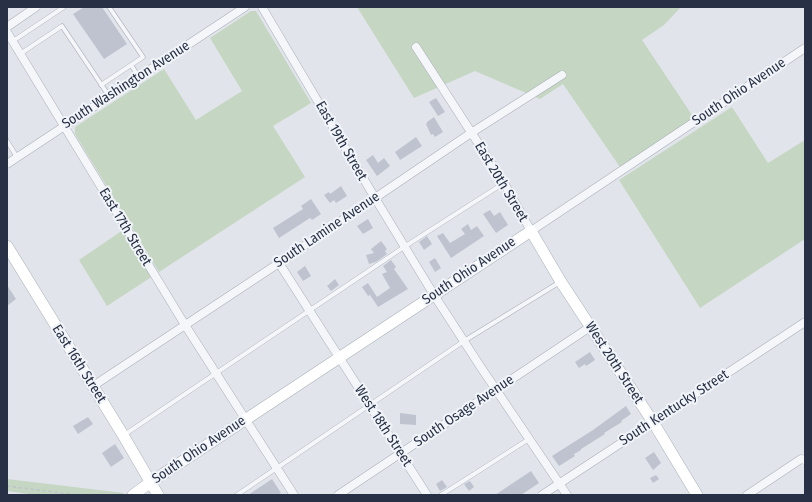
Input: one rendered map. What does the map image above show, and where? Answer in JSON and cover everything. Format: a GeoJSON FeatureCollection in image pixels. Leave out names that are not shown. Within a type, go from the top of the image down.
{"type":"FeatureCollection","features":[{"type":"Feature","properties":{"kind":"street"},"geometry":{"type":"LineString","coordinates":[[7,27],[36,7]]}},
{"type":"Feature","properties":{"kind":"street","name":"South Washington Avenue"},"geometry":{"type":"LineString","coordinates":[[7,164],[245,7]]}},
{"type":"Feature","properties":{"kind":"street","name":"East 19th Street"},"geometry":{"type":"LineString","coordinates":[[262,7],[404,247],[496,390],[567,495]]}},
{"type":"Feature","properties":{"kind":"street","name":"East 17th Street"},"geometry":{"type":"LineString","coordinates":[[7,32],[185,325],[294,495]]}},
{"type":"Feature","properties":{"kind":"street","name":"East 20th Street"},"geometry":{"type":"LineString","coordinates":[[416,47],[504,183],[531,230]]}},
{"type":"Feature","properties":{"kind":"street","name":"South Ohio Avenue"},"geometry":{"type":"LineString","coordinates":[[133,495],[805,48]]}},
{"type":"Feature","properties":{"kind":"street","name":"South Lamine Avenue"},"geometry":{"type":"LineString","coordinates":[[93,386],[279,263],[471,133],[562,76]]}},
{"type":"Feature","properties":{"kind":"street","name":"West 20th Street"},"geometry":{"type":"LineString","coordinates":[[531,230],[561,282],[653,422],[697,495]]}},
{"type":"Feature","properties":{"kind":"street","name":"East 16th Street"},"geometry":{"type":"LineString","coordinates":[[7,246],[124,436],[158,495]]}},
{"type":"Feature","properties":{"kind":"street","name":"West 18th Street"},"geometry":{"type":"LineString","coordinates":[[279,263],[427,495]]}},
{"type":"Feature","properties":{"kind":"street","name":"South Kentucky Street"},"geometry":{"type":"LineString","coordinates":[[542,495],[805,322]]}},
{"type":"Feature","properties":{"kind":"street","name":"South Osage Avenue"},"geometry":{"type":"LineString","coordinates":[[338,495],[590,327]]}},
{"type":"Feature","properties":{"kind":"street"},"geometry":{"type":"LineString","coordinates":[[747,495],[801,459],[805,460]]}},
{"type":"Feature","properties":{"kind":"lane"},"geometry":{"type":"LineString","coordinates":[[13,42],[64,7]]}},
{"type":"Feature","properties":{"kind":"lane"},"geometry":{"type":"LineString","coordinates":[[102,85],[143,57],[109,7]]}},
{"type":"Feature","properties":{"kind":"lane"},"geometry":{"type":"LineString","coordinates":[[20,54],[62,26],[109,96]]}},
{"type":"Feature","properties":{"kind":"lane"},"geometry":{"type":"LineString","coordinates":[[131,65],[139,77]]}},
{"type":"Feature","properties":{"kind":"lane"},"geometry":{"type":"LineString","coordinates":[[7,141],[17,157]]}},
{"type":"Feature","properties":{"kind":"lane"},"geometry":{"type":"LineString","coordinates":[[124,436],[309,310],[504,183]]}},
{"type":"Feature","properties":{"kind":"lane"},"geometry":{"type":"LineString","coordinates":[[238,495],[464,341],[561,282]]}},
{"type":"Feature","properties":{"kind":"lane"},"geometry":{"type":"LineString","coordinates":[[441,495],[529,439]]}},
{"type":"Feature","properties":{"kind":"path"},"geometry":{"type":"LineString","coordinates":[[7,486],[77,495]]}},
{"type":"Feature","properties":{"kind":"green space"},"geometry":{"type":"Polygon","coordinates":[[[357,7],[681,7],[664,25],[642,40],[696,121],[622,170],[563,84],[540,99],[475,71],[414,98],[357,7]]]}},
{"type":"Feature","properties":{"kind":"green space"},"geometry":{"type":"Polygon","coordinates":[[[251,11],[256,11],[311,103],[273,126],[305,177],[159,272],[75,134],[75,127],[164,69],[196,120],[242,91],[210,38],[251,11]]]}},
{"type":"Feature","properties":{"kind":"green space"},"geometry":{"type":"Polygon","coordinates":[[[732,107],[768,163],[805,140],[805,239],[700,308],[619,180],[732,107]]]}},
{"type":"Feature","properties":{"kind":"green space"},"geometry":{"type":"Polygon","coordinates":[[[123,230],[153,276],[107,306],[79,260],[123,230]]]}},
{"type":"Feature","properties":{"kind":"green space"},"geometry":{"type":"Polygon","coordinates":[[[7,479],[124,493],[121,495],[36,495],[7,491],[7,479]]]}},
{"type":"Feature","properties":{"kind":"building"},"geometry":{"type":"Polygon","coordinates":[[[84,7],[102,7],[127,44],[104,59],[73,14],[84,7]]]}},
{"type":"Feature","properties":{"kind":"building"},"geometry":{"type":"Polygon","coordinates":[[[436,98],[445,112],[438,116],[429,102],[436,98]]]}},
{"type":"Feature","properties":{"kind":"building"},"geometry":{"type":"Polygon","coordinates":[[[434,117],[443,132],[435,137],[433,134],[431,135],[426,124],[434,117]]]}},
{"type":"Feature","properties":{"kind":"building"},"geometry":{"type":"Polygon","coordinates":[[[416,137],[422,146],[400,160],[395,152],[416,137]]]}},
{"type":"Feature","properties":{"kind":"building"},"geometry":{"type":"Polygon","coordinates":[[[373,155],[378,163],[384,158],[390,166],[377,176],[366,160],[373,155]]]}},
{"type":"Feature","properties":{"kind":"building"},"geometry":{"type":"Polygon","coordinates":[[[341,186],[347,196],[336,203],[334,200],[330,203],[324,195],[329,192],[330,194],[341,186]]]}},
{"type":"Feature","properties":{"kind":"building"},"geometry":{"type":"Polygon","coordinates":[[[311,199],[321,214],[312,220],[310,218],[279,238],[273,228],[303,209],[301,206],[311,199]]]}},
{"type":"Feature","properties":{"kind":"building"},"geometry":{"type":"Polygon","coordinates":[[[490,210],[494,216],[500,212],[508,225],[496,233],[483,214],[490,210]]]}},
{"type":"Feature","properties":{"kind":"building"},"geometry":{"type":"Polygon","coordinates":[[[368,219],[373,228],[363,234],[357,226],[368,219]]]}},
{"type":"Feature","properties":{"kind":"building"},"geometry":{"type":"Polygon","coordinates":[[[468,224],[471,230],[477,226],[484,236],[451,258],[437,236],[443,233],[450,243],[465,234],[461,229],[468,224]]]}},
{"type":"Feature","properties":{"kind":"building"},"geometry":{"type":"Polygon","coordinates":[[[427,236],[432,244],[424,250],[419,242],[427,236]]]}},
{"type":"Feature","properties":{"kind":"building"},"geometry":{"type":"Polygon","coordinates":[[[381,241],[387,249],[385,251],[387,254],[376,262],[369,264],[366,255],[374,253],[371,249],[381,241]]]}},
{"type":"Feature","properties":{"kind":"building"},"geometry":{"type":"Polygon","coordinates":[[[435,258],[441,268],[435,272],[429,262],[435,258]]]}},
{"type":"Feature","properties":{"kind":"building"},"geometry":{"type":"Polygon","coordinates":[[[391,260],[396,267],[394,269],[408,289],[378,307],[370,295],[368,296],[362,287],[368,283],[377,297],[390,288],[382,274],[387,272],[383,266],[391,260]]]}},
{"type":"Feature","properties":{"kind":"building"},"geometry":{"type":"Polygon","coordinates":[[[305,266],[311,276],[303,281],[297,272],[305,266]]]}},
{"type":"Feature","properties":{"kind":"building"},"geometry":{"type":"Polygon","coordinates":[[[335,279],[339,285],[331,291],[327,286],[335,279]]]}},
{"type":"Feature","properties":{"kind":"building"},"geometry":{"type":"Polygon","coordinates":[[[7,285],[16,299],[7,306],[7,285]]]}},
{"type":"Feature","properties":{"kind":"building"},"geometry":{"type":"Polygon","coordinates":[[[590,352],[595,360],[586,366],[585,364],[579,368],[575,362],[590,352]]]}},
{"type":"Feature","properties":{"kind":"building"},"geometry":{"type":"Polygon","coordinates":[[[626,406],[631,414],[621,421],[622,422],[604,433],[605,434],[574,454],[575,456],[559,466],[552,456],[593,430],[626,406]]]}},
{"type":"Feature","properties":{"kind":"building"},"geometry":{"type":"Polygon","coordinates":[[[400,413],[416,415],[416,425],[400,424],[400,413]]]}},
{"type":"Feature","properties":{"kind":"building"},"geometry":{"type":"Polygon","coordinates":[[[88,417],[93,424],[78,434],[73,426],[88,417]]]}},
{"type":"Feature","properties":{"kind":"building"},"geometry":{"type":"Polygon","coordinates":[[[115,444],[124,458],[111,467],[102,453],[115,444]]]}},
{"type":"Feature","properties":{"kind":"building"},"geometry":{"type":"Polygon","coordinates":[[[654,452],[661,463],[653,470],[645,458],[654,452]]]}},
{"type":"Feature","properties":{"kind":"building"},"geometry":{"type":"Polygon","coordinates":[[[531,471],[539,483],[521,495],[495,495],[531,471]]]}},
{"type":"Feature","properties":{"kind":"building"},"geometry":{"type":"Polygon","coordinates":[[[656,475],[659,479],[653,483],[650,478],[656,475]]]}},
{"type":"Feature","properties":{"kind":"building"},"geometry":{"type":"Polygon","coordinates":[[[272,479],[281,493],[277,495],[248,495],[272,479]]]}},
{"type":"Feature","properties":{"kind":"building"},"geometry":{"type":"Polygon","coordinates":[[[442,480],[447,487],[440,491],[436,484],[442,480]]]}},
{"type":"Feature","properties":{"kind":"building"},"geometry":{"type":"Polygon","coordinates":[[[470,481],[474,487],[469,491],[464,484],[470,481]]]}}]}
